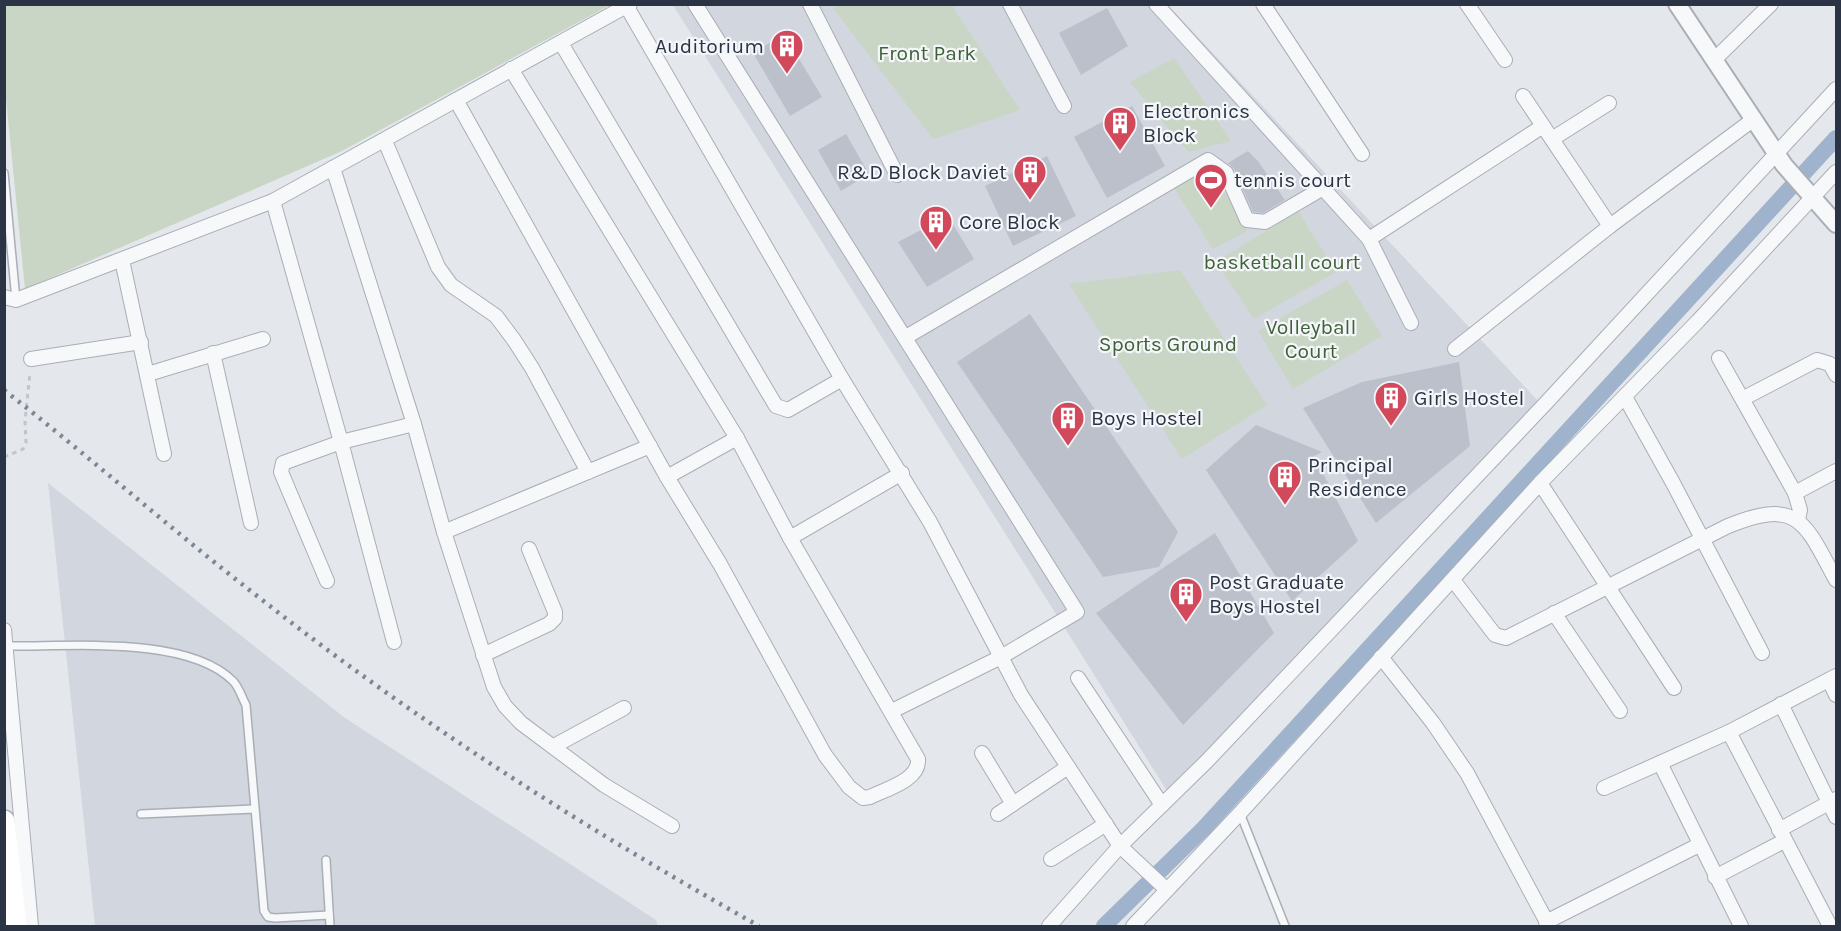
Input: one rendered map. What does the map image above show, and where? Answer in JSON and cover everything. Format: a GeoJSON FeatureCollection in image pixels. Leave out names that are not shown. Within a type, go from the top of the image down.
{"type":"FeatureCollection","features":[{"type":"Feature","properties":{"kind":"main road"},"geometry":{"type":"LineString","coordinates":[[4,821],[16,927]]}},
{"type":"Feature","properties":{"kind":"street"},"geometry":{"type":"LineString","coordinates":[[695,4],[1077,612],[1001,657],[892,711]]}},
{"type":"Feature","properties":{"kind":"street"},"geometry":{"type":"LineString","coordinates":[[810,4],[897,175]]}},
{"type":"Feature","properties":{"kind":"street"},"geometry":{"type":"LineString","coordinates":[[1010,4],[1064,106]]}},
{"type":"Feature","properties":{"kind":"street"},"geometry":{"type":"LineString","coordinates":[[1156,4],[1369,238],[1411,323]]}},
{"type":"Feature","properties":{"kind":"street"},"geometry":{"type":"LineString","coordinates":[[1263,4],[1362,154]]}},
{"type":"Feature","properties":{"kind":"street"},"geometry":{"type":"LineString","coordinates":[[1467,4],[1505,60]]}},
{"type":"Feature","properties":{"kind":"street"},"geometry":{"type":"LineString","coordinates":[[1714,60],[1771,4]]}},
{"type":"Feature","properties":{"kind":"street"},"geometry":{"type":"LineString","coordinates":[[10,298],[122,260],[273,201],[629,5],[842,379],[902,473],[1021,695],[1120,846],[1167,890]]}},
{"type":"Feature","properties":{"kind":"street"},"geometry":{"type":"LineString","coordinates":[[1679,5],[1780,159],[1836,224]]}},
{"type":"Feature","properties":{"kind":"street"},"geometry":{"type":"LineString","coordinates":[[561,43],[776,406],[788,410],[842,379]]}},
{"type":"Feature","properties":{"kind":"street"},"geometry":{"type":"LineString","coordinates":[[456,100],[667,477],[720,564],[825,754],[849,787],[863,798],[870,797],[911,777],[918,765],[918,759],[892,711],[790,538],[737,438],[511,69]]}},
{"type":"Feature","properties":{"kind":"street"},"geometry":{"type":"LineString","coordinates":[[1049,927],[1120,846],[1162,805],[1780,159],[1836,89]]}},
{"type":"Feature","properties":{"kind":"street"},"geometry":{"type":"LineString","coordinates":[[1523,96],[1610,226]]}},
{"type":"Feature","properties":{"kind":"street"},"geometry":{"type":"LineString","coordinates":[[1552,139],[1609,103]]}},
{"type":"Feature","properties":{"kind":"street"},"geometry":{"type":"LineString","coordinates":[[1455,349],[1610,226],[1754,119]]}},
{"type":"Feature","properties":{"kind":"street"},"geometry":{"type":"LineString","coordinates":[[1369,238],[1543,126]]}},
{"type":"Feature","properties":{"kind":"street"},"geometry":{"type":"LineString","coordinates":[[385,141],[438,267],[452,285],[496,316],[514,340],[532,368],[588,472]]}},
{"type":"Feature","properties":{"kind":"street"},"geometry":{"type":"LineString","coordinates":[[906,337],[1208,160],[1226,173],[1247,220],[1265,222],[1323,188]]}},
{"type":"Feature","properties":{"kind":"street"},"geometry":{"type":"LineString","coordinates":[[333,168],[414,424],[444,532],[494,687],[505,706],[521,723],[604,784],[672,826]]}},
{"type":"Feature","properties":{"kind":"street"},"geometry":{"type":"LineString","coordinates":[[1133,927],[1240,813],[1540,483],[1625,397],[1810,192],[1836,172]]}},
{"type":"Feature","properties":{"kind":"street"},"geometry":{"type":"LineString","coordinates":[[273,201],[341,442],[394,642]]}},
{"type":"Feature","properties":{"kind":"street"},"geometry":{"type":"LineString","coordinates":[[122,260],[164,454]]}},
{"type":"Feature","properties":{"kind":"street"},"geometry":{"type":"LineString","coordinates":[[148,374],[262,339]]}},
{"type":"Feature","properties":{"kind":"street"},"geometry":{"type":"LineString","coordinates":[[30,359],[141,342]]}},
{"type":"Feature","properties":{"kind":"street"},"geometry":{"type":"LineString","coordinates":[[213,353],[251,523]]}},
{"type":"Feature","properties":{"kind":"street"},"geometry":{"type":"LineString","coordinates":[[1719,358],[1744,398],[1795,493],[1800,510],[1798,520]]}},
{"type":"Feature","properties":{"kind":"street"},"geometry":{"type":"LineString","coordinates":[[1744,398],[1817,360],[1830,364],[1836,375]]}},
{"type":"Feature","properties":{"kind":"street"},"geometry":{"type":"LineString","coordinates":[[1625,397],[1762,653]]}},
{"type":"Feature","properties":{"kind":"street"},"geometry":{"type":"LineString","coordinates":[[327,581],[281,467],[288,459],[341,442],[414,424]]}},
{"type":"Feature","properties":{"kind":"street"},"geometry":{"type":"LineString","coordinates":[[667,477],[737,438]]}},
{"type":"Feature","properties":{"kind":"street"},"geometry":{"type":"LineString","coordinates":[[444,532],[650,446]]}},
{"type":"Feature","properties":{"kind":"street"},"geometry":{"type":"LineString","coordinates":[[1795,493],[1836,471]]}},
{"type":"Feature","properties":{"kind":"street"},"geometry":{"type":"LineString","coordinates":[[790,538],[902,473]]}},
{"type":"Feature","properties":{"kind":"street"},"geometry":{"type":"LineString","coordinates":[[1540,483],[1674,688]]}},
{"type":"Feature","properties":{"kind":"street"},"geometry":{"type":"LineString","coordinates":[[1453,580],[1500,639],[1753,516],[1784,516],[1798,520],[1807,527],[1836,580]]}},
{"type":"Feature","properties":{"kind":"street"},"geometry":{"type":"LineString","coordinates":[[483,655],[549,624],[555,618],[555,612],[529,549]]}},
{"type":"Feature","properties":{"kind":"street"},"geometry":{"type":"LineString","coordinates":[[1554,613],[1620,711]]}},
{"type":"Feature","properties":{"kind":"street"},"geometry":{"type":"LineString","coordinates":[[4,630],[31,927]]}},
{"type":"Feature","properties":{"kind":"street"},"geometry":{"type":"LineString","coordinates":[[1381,657],[1433,723],[1467,774],[1547,924],[1699,845]]}},
{"type":"Feature","properties":{"kind":"street"},"geometry":{"type":"LineString","coordinates":[[1078,678],[1162,805]]}},
{"type":"Feature","properties":{"kind":"street"},"geometry":{"type":"LineString","coordinates":[[1604,788],[1729,732],[1833,678],[1836,695]]}},
{"type":"Feature","properties":{"kind":"street"},"geometry":{"type":"LineString","coordinates":[[1781,704],[1833,800],[1836,817]]}},
{"type":"Feature","properties":{"kind":"street"},"geometry":{"type":"LineString","coordinates":[[554,746],[624,708]]}},
{"type":"Feature","properties":{"kind":"street"},"geometry":{"type":"LineString","coordinates":[[1729,732],[1830,927]]}},
{"type":"Feature","properties":{"kind":"street"},"geometry":{"type":"LineString","coordinates":[[982,753],[1013,804]]}},
{"type":"Feature","properties":{"kind":"street"},"geometry":{"type":"LineString","coordinates":[[1660,763],[1741,927]]}},
{"type":"Feature","properties":{"kind":"street"},"geometry":{"type":"LineString","coordinates":[[998,814],[1068,767]]}},
{"type":"Feature","properties":{"kind":"street"},"geometry":{"type":"LineString","coordinates":[[1715,877],[1833,800]]}},
{"type":"Feature","properties":{"kind":"street"},"geometry":{"type":"LineString","coordinates":[[1051,859],[1106,824]]}},
{"type":"Feature","properties":{"kind":"lane"},"geometry":{"type":"LineString","coordinates":[[4,173],[10,298]]}},
{"type":"Feature","properties":{"kind":"lane"},"geometry":{"type":"LineString","coordinates":[[6,646],[150,648],[183,653],[213,664],[235,682],[246,705],[264,911],[268,916],[275,918],[329,915]]}},
{"type":"Feature","properties":{"kind":"lane"},"geometry":{"type":"LineString","coordinates":[[141,814],[254,809]]}},
{"type":"Feature","properties":{"kind":"lane"},"geometry":{"type":"LineString","coordinates":[[1240,813],[1285,927]]}},
{"type":"Feature","properties":{"kind":"lane"},"geometry":{"type":"LineString","coordinates":[[326,860],[330,927]]}},
{"type":"Feature","properties":{"kind":"lane"},"geometry":{"type":"LineString","coordinates":[[1276,927],[1282,917]]}},
{"type":"Feature","properties":{"kind":"path"},"geometry":{"type":"LineString","coordinates":[[4,457],[23,449],[26,442],[25,421],[30,393],[30,359]]}},
{"type":"Feature","properties":{"kind":"shaded area"},"geometry":{"type":"Polygon","coordinates":[[[673,5],[1168,5],[1540,403],[1169,794],[673,5]]]}},
{"type":"Feature","properties":{"kind":"shaded area"},"geometry":{"type":"Polygon","coordinates":[[[48,483],[345,718],[656,920],[658,926],[95,926],[48,483]]]}},
{"type":"Feature","properties":{"kind":"green space","name":"Front Park"},"geometry":{"type":"Polygon","coordinates":[[[839,4],[952,5],[1020,110],[933,139],[833,8],[839,4]]]}},
{"type":"Feature","properties":{"kind":"green space"},"geometry":{"type":"Polygon","coordinates":[[[4,5],[610,5],[342,151],[25,289],[5,89],[4,5]]]}},
{"type":"Feature","properties":{"kind":"green space"},"geometry":{"type":"Polygon","coordinates":[[[1174,58],[1231,141],[1188,152],[1130,82],[1174,58]]]}},
{"type":"Feature","properties":{"kind":"green space","name":"tennis court"},"geometry":{"type":"Polygon","coordinates":[[[1210,167],[1247,231],[1213,249],[1174,188],[1210,167]]]}},
{"type":"Feature","properties":{"kind":"green space","name":"basketball court"},"geometry":{"type":"Polygon","coordinates":[[[1298,211],[1336,272],[1254,319],[1216,262],[1298,211]]]}},
{"type":"Feature","properties":{"kind":"green space","name":"Sports Ground"},"geometry":{"type":"Polygon","coordinates":[[[1180,270],[1267,405],[1182,459],[1069,284],[1180,270]]]}},
{"type":"Feature","properties":{"kind":"green space","name":"Volleyball Court"},"geometry":{"type":"Polygon","coordinates":[[[1347,280],[1382,336],[1293,389],[1258,331],[1347,280]]]}},
{"type":"Feature","properties":{"kind":"building"},"geometry":{"type":"Polygon","coordinates":[[[1107,8],[1128,46],[1081,75],[1059,33],[1107,8]]]}},
{"type":"Feature","properties":{"kind":"building","name":"Auditorium"},"geometry":{"type":"Polygon","coordinates":[[[784,34],[822,97],[790,116],[753,53],[784,34]]]}},
{"type":"Feature","properties":{"kind":"building","name":"Electronics Block"},"geometry":{"type":"Polygon","coordinates":[[[1132,106],[1165,166],[1107,198],[1074,137],[1132,106]]]}},
{"type":"Feature","properties":{"kind":"building"},"geometry":{"type":"Polygon","coordinates":[[[846,134],[869,174],[841,191],[818,150],[846,134]]]}},
{"type":"Feature","properties":{"kind":"building"},"geometry":{"type":"Polygon","coordinates":[[[1248,151],[1258,161],[1285,200],[1263,213],[1253,212],[1234,169],[1228,163],[1248,151]]]}},
{"type":"Feature","properties":{"kind":"building","name":"R&D Block Daviet"},"geometry":{"type":"Polygon","coordinates":[[[1047,156],[1076,216],[1013,246],[985,186],[1047,156]]]}},
{"type":"Feature","properties":{"kind":"building","name":"Core Block"},"geometry":{"type":"Polygon","coordinates":[[[948,216],[974,259],[927,287],[898,242],[948,216]]]}},
{"type":"Feature","properties":{"kind":"building","name":"Boys Hostel"},"geometry":{"type":"Polygon","coordinates":[[[1030,314],[1178,532],[1159,567],[1103,577],[957,362],[1030,314]]]}},
{"type":"Feature","properties":{"kind":"building","name":"Girls Hostel"},"geometry":{"type":"Polygon","coordinates":[[[1459,362],[1470,446],[1376,523],[1303,408],[1362,382],[1459,362]]]}},
{"type":"Feature","properties":{"kind":"building","name":"Principal Residence"},"geometry":{"type":"Polygon","coordinates":[[[1256,425],[1322,452],[1314,456],[1358,541],[1292,601],[1206,470],[1256,425]]]}},
{"type":"Feature","properties":{"kind":"building","name":"Post Graduate Boys Hostel"},"geometry":{"type":"Polygon","coordinates":[[[1215,533],[1274,633],[1183,725],[1096,613],[1215,533]]]}},
{"type":"Feature","properties":{"kind":"waterway"},"geometry":{"type":"LineString","coordinates":[[1104,926],[1204,828],[1836,138]]}},
{"type":"Feature","properties":{"kind":"railway"},"geometry":{"type":"LineString","coordinates":[[4,390],[229,574],[380,688],[567,812],[759,926]]}},
{"type":"Feature","properties":{"kind":"place","name":"Auditorium"},"geometry":{"type":"Point","coordinates":[787,75]}},
{"type":"Feature","properties":{"kind":"place","name":"Electronics Block"},"geometry":{"type":"Point","coordinates":[1120,152]}},
{"type":"Feature","properties":{"kind":"place","name":"R&D Block Daviet"},"geometry":{"type":"Point","coordinates":[1030,201]}},
{"type":"Feature","properties":{"kind":"place","name":"tennis court"},"geometry":{"type":"Point","coordinates":[1211,209]}},
{"type":"Feature","properties":{"kind":"place","name":"Core Block"},"geometry":{"type":"Point","coordinates":[936,251]}},
{"type":"Feature","properties":{"kind":"place","name":"Girls Hostel"},"geometry":{"type":"Point","coordinates":[1391,427]}},
{"type":"Feature","properties":{"kind":"place","name":"Boys Hostel"},"geometry":{"type":"Point","coordinates":[1068,447]}},
{"type":"Feature","properties":{"kind":"place","name":"Principal Residence"},"geometry":{"type":"Point","coordinates":[1285,506]}},
{"type":"Feature","properties":{"kind":"place","name":"Post Graduate Boys Hostel"},"geometry":{"type":"Point","coordinates":[1186,623]}}]}
